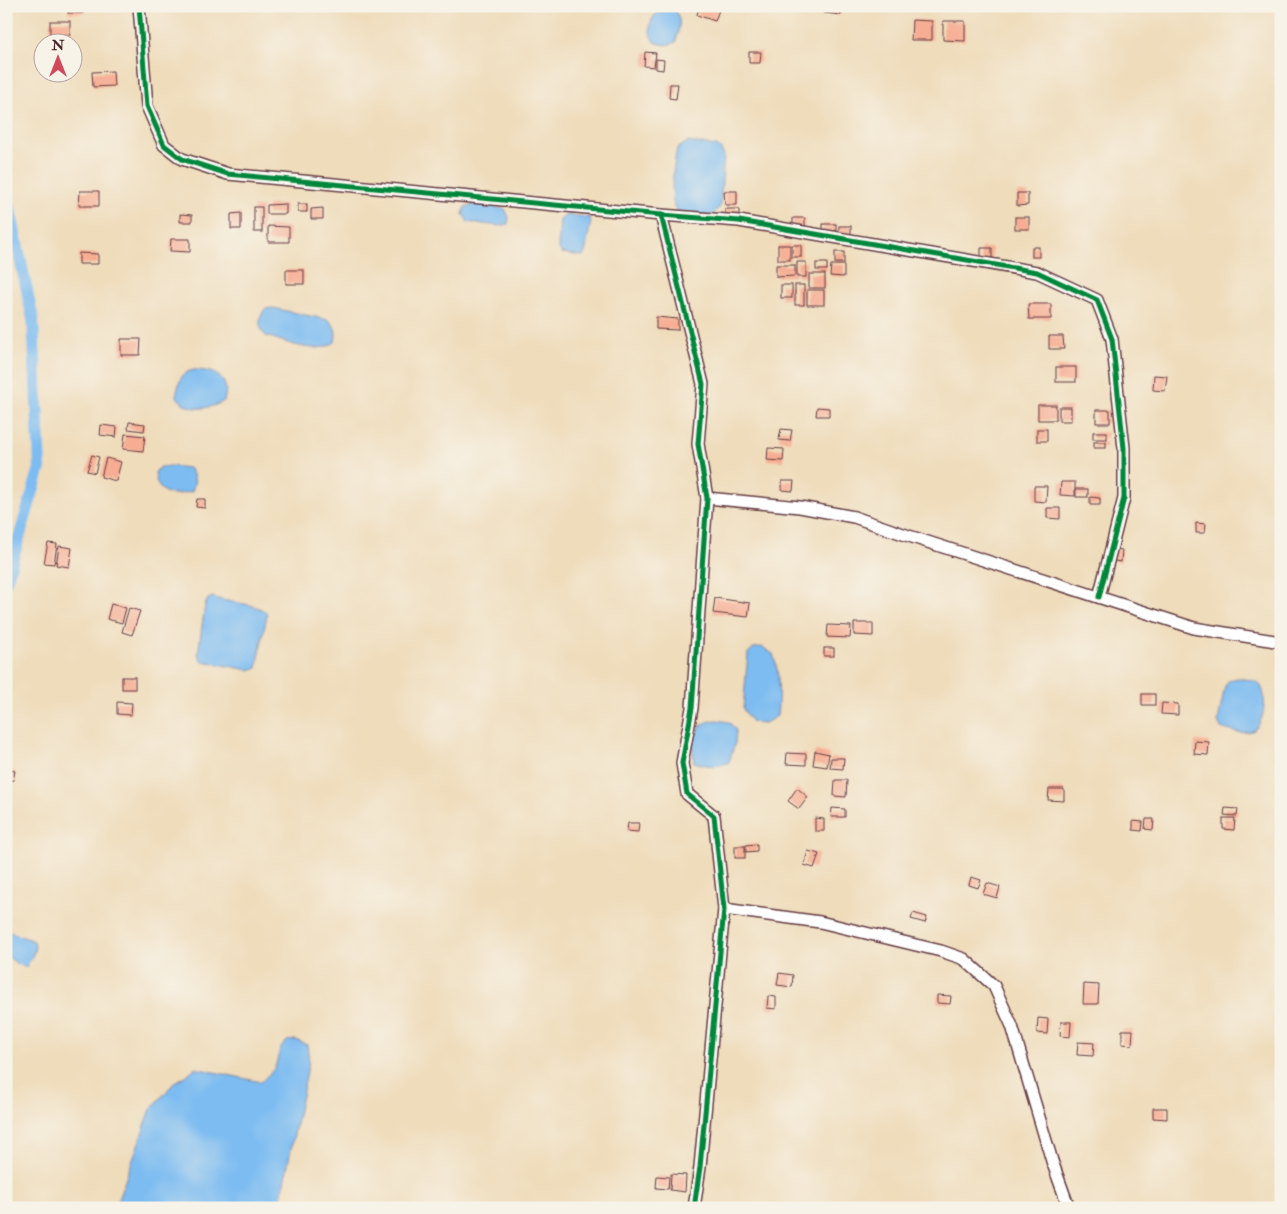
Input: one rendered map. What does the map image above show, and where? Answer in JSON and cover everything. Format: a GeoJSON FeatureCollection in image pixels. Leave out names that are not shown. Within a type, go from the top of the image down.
{"type":"FeatureCollection","features":[{"type":"Feature","properties":{"kind":"street"},"geometry":{"type":"LineString","coordinates":[[139,6],[146,106],[164,145],[182,159],[228,174],[739,221],[1037,272],[1097,300],[1112,339],[1124,448],[1124,498],[1099,597]]}},
{"type":"Feature","properties":{"kind":"street"},"geometry":{"type":"LineString","coordinates":[[661,215],[702,384],[698,444],[707,498],[692,708],[682,763],[686,794],[714,816],[724,909],[701,1157],[694,1208]]}},
{"type":"Feature","properties":{"kind":"street"},"geometry":{"type":"LineString","coordinates":[[707,498],[800,507],[854,517],[1194,628],[1281,642]]}},
{"type":"Feature","properties":{"kind":"street"},"geometry":{"type":"LineString","coordinates":[[724,909],[820,922],[941,951],[964,959],[994,986],[1012,1026],[1052,1161],[1069,1208]]}},
{"type":"Feature","properties":{"kind":"water"},"geometry":{"type":"Polygon","coordinates":[[[662,11],[675,11],[679,18],[676,42],[662,44],[654,42],[650,34],[654,16],[662,11]]]}},
{"type":"Feature","properties":{"kind":"water"},"geometry":{"type":"Polygon","coordinates":[[[687,142],[716,146],[720,148],[724,156],[720,207],[711,216],[677,211],[674,206],[672,182],[677,149],[687,142]]]}},
{"type":"Feature","properties":{"kind":"water"},"geometry":{"type":"Polygon","coordinates":[[[474,204],[505,209],[509,217],[508,224],[499,226],[468,222],[463,214],[465,207],[474,204]]]}},
{"type":"Feature","properties":{"kind":"water"},"geometry":{"type":"Polygon","coordinates":[[[566,215],[589,217],[591,221],[585,254],[582,256],[561,253],[558,246],[560,220],[566,215]]]}},
{"type":"Feature","properties":{"kind":"water"},"geometry":{"type":"Polygon","coordinates":[[[273,308],[329,320],[335,330],[335,342],[319,348],[310,348],[266,336],[261,330],[260,319],[265,309],[273,308]]]}},
{"type":"Feature","properties":{"kind":"water"},"geometry":{"type":"Polygon","coordinates":[[[202,370],[220,377],[225,386],[224,401],[205,408],[198,408],[186,405],[180,401],[176,395],[181,379],[185,373],[202,370]]]}},
{"type":"Feature","properties":{"kind":"water"},"geometry":{"type":"Polygon","coordinates":[[[160,467],[189,468],[194,479],[192,491],[172,494],[162,490],[156,480],[155,472],[160,467]]]}},
{"type":"Feature","properties":{"kind":"water"},"geometry":{"type":"Polygon","coordinates":[[[212,597],[251,605],[263,610],[267,614],[257,668],[249,670],[202,661],[198,654],[205,605],[208,599],[212,597]]]}},
{"type":"Feature","properties":{"kind":"water"},"geometry":{"type":"Polygon","coordinates":[[[762,647],[773,654],[777,669],[778,685],[777,716],[765,723],[752,722],[743,709],[748,653],[754,648],[762,647]]]}},
{"type":"Feature","properties":{"kind":"water"},"geometry":{"type":"Polygon","coordinates":[[[1238,678],[1257,682],[1261,686],[1264,700],[1260,723],[1252,731],[1244,733],[1221,728],[1218,721],[1225,686],[1229,680],[1238,678]]]}},
{"type":"Feature","properties":{"kind":"water"},"geometry":{"type":"Polygon","coordinates":[[[717,720],[729,722],[736,730],[735,743],[729,762],[712,766],[694,762],[693,747],[695,734],[703,725],[717,720]]]}},
{"type":"Feature","properties":{"kind":"water"},"geometry":{"type":"Polygon","coordinates":[[[6,932],[34,941],[34,951],[26,967],[17,964],[6,955],[6,932]]]}},
{"type":"Feature","properties":{"kind":"water"},"geometry":{"type":"Polygon","coordinates":[[[296,1040],[307,1045],[309,1061],[279,1208],[115,1208],[151,1109],[174,1083],[195,1068],[261,1082],[275,1068],[280,1049],[287,1041],[296,1040]]]}},
{"type":"Feature","properties":{"kind":"building"},"geometry":{"type":"Polygon","coordinates":[[[68,6],[83,6],[83,13],[68,13],[68,6]]]}},
{"type":"Feature","properties":{"kind":"building"},"geometry":{"type":"Polygon","coordinates":[[[699,6],[720,7],[715,21],[697,15],[699,6]]]}},
{"type":"Feature","properties":{"kind":"building"},"geometry":{"type":"Polygon","coordinates":[[[825,6],[843,6],[841,15],[824,13],[825,6]]]}},
{"type":"Feature","properties":{"kind":"building"},"geometry":{"type":"Polygon","coordinates":[[[912,20],[932,21],[932,40],[911,40],[912,20]]]}},
{"type":"Feature","properties":{"kind":"building"},"geometry":{"type":"Polygon","coordinates":[[[50,21],[70,21],[70,32],[50,32],[50,21]]]}},
{"type":"Feature","properties":{"kind":"building"},"geometry":{"type":"Polygon","coordinates":[[[943,21],[965,21],[965,41],[943,40],[943,21]]]}},
{"type":"Feature","properties":{"kind":"building"},"geometry":{"type":"Polygon","coordinates":[[[645,52],[656,53],[654,67],[644,66],[645,52]]]}},
{"type":"Feature","properties":{"kind":"building"},"geometry":{"type":"Polygon","coordinates":[[[749,52],[761,52],[760,63],[749,63],[749,52]]]}},
{"type":"Feature","properties":{"kind":"building"},"geometry":{"type":"Polygon","coordinates":[[[656,59],[664,60],[663,70],[656,69],[656,59]]]}},
{"type":"Feature","properties":{"kind":"building"},"geometry":{"type":"Polygon","coordinates":[[[113,71],[114,86],[93,87],[92,72],[113,71]]]}},
{"type":"Feature","properties":{"kind":"building"},"geometry":{"type":"Polygon","coordinates":[[[670,84],[678,84],[676,99],[669,98],[670,84]]]}},
{"type":"Feature","properties":{"kind":"building"},"geometry":{"type":"Polygon","coordinates":[[[80,191],[99,191],[99,206],[79,206],[80,191]]]}},
{"type":"Feature","properties":{"kind":"building"},"geometry":{"type":"Polygon","coordinates":[[[724,191],[737,191],[737,205],[725,205],[724,191]]]}},
{"type":"Feature","properties":{"kind":"building"},"geometry":{"type":"Polygon","coordinates":[[[1017,193],[1028,193],[1028,205],[1017,206],[1017,193]]]}},
{"type":"Feature","properties":{"kind":"building"},"geometry":{"type":"Polygon","coordinates":[[[286,204],[286,214],[267,214],[267,205],[286,204]]]}},
{"type":"Feature","properties":{"kind":"building"},"geometry":{"type":"Polygon","coordinates":[[[298,204],[307,204],[307,212],[298,212],[298,204]]]}},
{"type":"Feature","properties":{"kind":"building"},"geometry":{"type":"Polygon","coordinates":[[[254,207],[262,207],[262,232],[254,232],[254,207]]]}},
{"type":"Feature","properties":{"kind":"building"},"geometry":{"type":"Polygon","coordinates":[[[323,208],[323,219],[311,219],[311,209],[323,208]]]}},
{"type":"Feature","properties":{"kind":"building"},"geometry":{"type":"Polygon","coordinates":[[[725,209],[739,209],[739,219],[725,219],[725,209]]]}},
{"type":"Feature","properties":{"kind":"building"},"geometry":{"type":"Polygon","coordinates":[[[241,213],[241,229],[231,229],[231,214],[241,213]]]}},
{"type":"Feature","properties":{"kind":"building"},"geometry":{"type":"Polygon","coordinates":[[[180,214],[192,215],[192,222],[180,222],[180,214]]]}},
{"type":"Feature","properties":{"kind":"building"},"geometry":{"type":"Polygon","coordinates":[[[1015,217],[1029,217],[1029,229],[1015,229],[1015,217]]]}},
{"type":"Feature","properties":{"kind":"building"},"geometry":{"type":"Polygon","coordinates":[[[793,218],[805,218],[805,228],[793,227],[793,218]]]}},
{"type":"Feature","properties":{"kind":"building"},"geometry":{"type":"Polygon","coordinates":[[[823,224],[836,224],[836,233],[823,233],[823,224]]]}},
{"type":"Feature","properties":{"kind":"building"},"geometry":{"type":"Polygon","coordinates":[[[268,226],[289,227],[289,242],[268,242],[268,226]]]}},
{"type":"Feature","properties":{"kind":"building"},"geometry":{"type":"Polygon","coordinates":[[[839,226],[851,226],[851,234],[839,234],[839,226]]]}},
{"type":"Feature","properties":{"kind":"building"},"geometry":{"type":"Polygon","coordinates":[[[171,239],[190,239],[190,252],[170,251],[171,239]]]}},
{"type":"Feature","properties":{"kind":"building"},"geometry":{"type":"Polygon","coordinates":[[[778,245],[790,245],[790,260],[778,260],[778,245]]]}},
{"type":"Feature","properties":{"kind":"building"},"geometry":{"type":"Polygon","coordinates":[[[792,245],[801,245],[801,257],[792,257],[792,245]]]}},
{"type":"Feature","properties":{"kind":"building"},"geometry":{"type":"Polygon","coordinates":[[[1032,247],[1039,247],[1039,257],[1032,257],[1032,247]]]}},
{"type":"Feature","properties":{"kind":"building"},"geometry":{"type":"Polygon","coordinates":[[[981,248],[992,248],[992,262],[981,261],[981,248]]]}},
{"type":"Feature","properties":{"kind":"building"},"geometry":{"type":"Polygon","coordinates":[[[835,252],[844,252],[844,263],[835,263],[835,252]]]}},
{"type":"Feature","properties":{"kind":"building"},"geometry":{"type":"Polygon","coordinates":[[[79,253],[98,254],[98,264],[79,264],[79,253]]]}},
{"type":"Feature","properties":{"kind":"building"},"geometry":{"type":"Polygon","coordinates":[[[797,262],[806,262],[806,277],[797,277],[797,262]]]}},
{"type":"Feature","properties":{"kind":"building"},"geometry":{"type":"Polygon","coordinates":[[[816,263],[827,263],[827,270],[816,270],[816,263]]]}},
{"type":"Feature","properties":{"kind":"building"},"geometry":{"type":"Polygon","coordinates":[[[776,265],[795,265],[795,276],[776,277],[776,265]]]}},
{"type":"Feature","properties":{"kind":"building"},"geometry":{"type":"Polygon","coordinates":[[[831,265],[844,265],[844,277],[830,276],[831,265]]]}},
{"type":"Feature","properties":{"kind":"building"},"geometry":{"type":"Polygon","coordinates":[[[286,270],[304,270],[304,284],[286,284],[286,270]]]}},
{"type":"Feature","properties":{"kind":"building"},"geometry":{"type":"Polygon","coordinates":[[[809,274],[825,274],[825,288],[809,288],[809,274]]]}},
{"type":"Feature","properties":{"kind":"building"},"geometry":{"type":"Polygon","coordinates":[[[781,285],[792,285],[792,298],[781,298],[781,285]]]}},
{"type":"Feature","properties":{"kind":"building"},"geometry":{"type":"Polygon","coordinates":[[[795,285],[804,285],[804,305],[795,305],[795,285]]]}},
{"type":"Feature","properties":{"kind":"building"},"geometry":{"type":"Polygon","coordinates":[[[807,290],[824,290],[824,305],[807,305],[807,290]]]}},
{"type":"Feature","properties":{"kind":"building"},"geometry":{"type":"Polygon","coordinates":[[[1028,304],[1051,304],[1051,319],[1029,319],[1028,304]]]}},
{"type":"Feature","properties":{"kind":"building"},"geometry":{"type":"Polygon","coordinates":[[[656,317],[678,319],[678,330],[656,329],[656,317]]]}},
{"type":"Feature","properties":{"kind":"building"},"geometry":{"type":"Polygon","coordinates":[[[1049,336],[1063,336],[1064,349],[1049,349],[1049,336]]]}},
{"type":"Feature","properties":{"kind":"building"},"geometry":{"type":"Polygon","coordinates":[[[121,339],[141,339],[140,355],[121,355],[121,339]]]}},
{"type":"Feature","properties":{"kind":"building"},"geometry":{"type":"Polygon","coordinates":[[[1056,367],[1076,367],[1076,382],[1056,382],[1056,367]]]}},
{"type":"Feature","properties":{"kind":"building"},"geometry":{"type":"Polygon","coordinates":[[[1154,375],[1167,376],[1165,391],[1153,390],[1154,375]]]}},
{"type":"Feature","properties":{"kind":"building"},"geometry":{"type":"Polygon","coordinates":[[[1038,405],[1056,405],[1056,420],[1038,420],[1038,405]]]}},
{"type":"Feature","properties":{"kind":"building"},"geometry":{"type":"Polygon","coordinates":[[[817,407],[829,408],[829,416],[816,416],[817,407]]]}},
{"type":"Feature","properties":{"kind":"building"},"geometry":{"type":"Polygon","coordinates":[[[1059,407],[1071,407],[1071,421],[1059,421],[1059,407]]]}},
{"type":"Feature","properties":{"kind":"building"},"geometry":{"type":"Polygon","coordinates":[[[1096,410],[1110,410],[1110,423],[1096,423],[1096,410]]]}},
{"type":"Feature","properties":{"kind":"building"},"geometry":{"type":"Polygon","coordinates":[[[129,422],[145,424],[144,431],[128,429],[129,422]]]}},
{"type":"Feature","properties":{"kind":"building"},"geometry":{"type":"Polygon","coordinates":[[[101,425],[117,427],[116,437],[100,435],[101,425]]]}},
{"type":"Feature","properties":{"kind":"building"},"geometry":{"type":"Polygon","coordinates":[[[781,429],[792,430],[790,441],[779,440],[781,429]]]}},
{"type":"Feature","properties":{"kind":"building"},"geometry":{"type":"Polygon","coordinates":[[[1037,429],[1047,429],[1047,441],[1037,441],[1037,429]]]}},
{"type":"Feature","properties":{"kind":"building"},"geometry":{"type":"Polygon","coordinates":[[[1093,432],[1107,432],[1107,439],[1093,439],[1093,432]]]}},
{"type":"Feature","properties":{"kind":"building"},"geometry":{"type":"Polygon","coordinates":[[[125,434],[145,436],[143,451],[123,449],[125,434]]]}},
{"type":"Feature","properties":{"kind":"building"},"geometry":{"type":"Polygon","coordinates":[[[1094,442],[1106,442],[1106,448],[1094,448],[1094,442]]]}},
{"type":"Feature","properties":{"kind":"building"},"geometry":{"type":"Polygon","coordinates":[[[768,448],[784,449],[783,461],[767,460],[768,448]]]}},
{"type":"Feature","properties":{"kind":"building"},"geometry":{"type":"Polygon","coordinates":[[[92,455],[99,457],[95,473],[87,471],[92,455]]]}},
{"type":"Feature","properties":{"kind":"building"},"geometry":{"type":"Polygon","coordinates":[[[106,458],[121,462],[116,481],[101,477],[106,458]]]}},
{"type":"Feature","properties":{"kind":"building"},"geometry":{"type":"Polygon","coordinates":[[[782,481],[794,481],[793,491],[782,490],[782,481]]]}},
{"type":"Feature","properties":{"kind":"building"},"geometry":{"type":"Polygon","coordinates":[[[1061,482],[1075,482],[1075,496],[1060,495],[1061,482]]]}},
{"type":"Feature","properties":{"kind":"building"},"geometry":{"type":"Polygon","coordinates":[[[1034,486],[1047,486],[1046,502],[1034,501],[1034,486]]]}},
{"type":"Feature","properties":{"kind":"building"},"geometry":{"type":"Polygon","coordinates":[[[1076,489],[1088,489],[1088,497],[1076,497],[1076,489]]]}},
{"type":"Feature","properties":{"kind":"building"},"geometry":{"type":"Polygon","coordinates":[[[1090,497],[1100,498],[1100,505],[1090,505],[1090,497]]]}},
{"type":"Feature","properties":{"kind":"building"},"geometry":{"type":"Polygon","coordinates":[[[197,499],[205,499],[205,508],[196,507],[197,499]]]}},
{"type":"Feature","properties":{"kind":"building"},"geometry":{"type":"Polygon","coordinates":[[[1047,508],[1060,508],[1060,519],[1047,518],[1047,508]]]}},
{"type":"Feature","properties":{"kind":"building"},"geometry":{"type":"Polygon","coordinates":[[[1196,523],[1206,524],[1205,533],[1196,533],[1196,523]]]}},
{"type":"Feature","properties":{"kind":"building"},"geometry":{"type":"Polygon","coordinates":[[[48,543],[57,544],[54,564],[44,563],[48,543]]]}},
{"type":"Feature","properties":{"kind":"building"},"geometry":{"type":"Polygon","coordinates":[[[59,546],[72,548],[69,567],[56,565],[59,546]]]}},
{"type":"Feature","properties":{"kind":"building"},"geometry":{"type":"Polygon","coordinates":[[[1115,549],[1122,550],[1121,562],[1114,561],[1115,549]]]}},
{"type":"Feature","properties":{"kind":"building"},"geometry":{"type":"Polygon","coordinates":[[[715,598],[750,603],[748,617],[713,613],[715,598]]]}},
{"type":"Feature","properties":{"kind":"building"},"geometry":{"type":"Polygon","coordinates":[[[111,604],[126,608],[122,623],[107,619],[111,604]]]}},
{"type":"Feature","properties":{"kind":"building"},"geometry":{"type":"Polygon","coordinates":[[[129,608],[140,611],[132,635],[122,632],[129,608]]]}},
{"type":"Feature","properties":{"kind":"building"},"geometry":{"type":"Polygon","coordinates":[[[854,623],[873,623],[873,636],[854,635],[854,623]]]}},
{"type":"Feature","properties":{"kind":"building"},"geometry":{"type":"Polygon","coordinates":[[[828,625],[851,626],[850,638],[827,637],[828,625]]]}},
{"type":"Feature","properties":{"kind":"building"},"geometry":{"type":"Polygon","coordinates":[[[824,648],[834,648],[834,656],[824,656],[824,648]]]}},
{"type":"Feature","properties":{"kind":"building"},"geometry":{"type":"Polygon","coordinates":[[[122,677],[135,677],[135,689],[122,689],[122,677]]]}},
{"type":"Feature","properties":{"kind":"building"},"geometry":{"type":"Polygon","coordinates":[[[1142,694],[1155,694],[1155,705],[1142,705],[1142,694]]]}},
{"type":"Feature","properties":{"kind":"building"},"geometry":{"type":"Polygon","coordinates":[[[117,702],[132,703],[131,715],[117,714],[117,702]]]}},
{"type":"Feature","properties":{"kind":"building"},"geometry":{"type":"Polygon","coordinates":[[[1162,703],[1178,704],[1178,715],[1161,714],[1162,703]]]}},
{"type":"Feature","properties":{"kind":"building"},"geometry":{"type":"Polygon","coordinates":[[[1195,741],[1209,742],[1208,755],[1194,754],[1195,741]]]}},
{"type":"Feature","properties":{"kind":"building"},"geometry":{"type":"Polygon","coordinates":[[[815,751],[829,754],[827,767],[813,765],[815,751]]]}},
{"type":"Feature","properties":{"kind":"building"},"geometry":{"type":"Polygon","coordinates":[[[787,753],[806,754],[806,765],[786,764],[787,753]]]}},
{"type":"Feature","properties":{"kind":"building"},"geometry":{"type":"Polygon","coordinates":[[[831,758],[844,758],[843,769],[830,768],[831,758]]]}},
{"type":"Feature","properties":{"kind":"building"},"geometry":{"type":"Polygon","coordinates":[[[9,770],[15,771],[13,781],[7,779],[9,770]]]}},
{"type":"Feature","properties":{"kind":"building"},"geometry":{"type":"Polygon","coordinates":[[[835,780],[847,780],[846,797],[834,796],[835,780]]]}},
{"type":"Feature","properties":{"kind":"building"},"geometry":{"type":"Polygon","coordinates":[[[797,788],[808,797],[799,809],[788,801],[797,788]]]}},
{"type":"Feature","properties":{"kind":"building"},"geometry":{"type":"Polygon","coordinates":[[[1049,789],[1064,789],[1064,801],[1048,800],[1049,789]]]}},
{"type":"Feature","properties":{"kind":"building"},"geometry":{"type":"Polygon","coordinates":[[[832,808],[845,809],[845,817],[831,817],[832,808]]]}},
{"type":"Feature","properties":{"kind":"building"},"geometry":{"type":"Polygon","coordinates":[[[1225,808],[1238,809],[1237,816],[1224,815],[1225,808]]]}},
{"type":"Feature","properties":{"kind":"building"},"geometry":{"type":"Polygon","coordinates":[[[815,818],[824,819],[824,831],[815,831],[815,818]]]}},
{"type":"Feature","properties":{"kind":"building"},"geometry":{"type":"Polygon","coordinates":[[[1223,818],[1235,818],[1234,830],[1223,829],[1223,818]]]}},
{"type":"Feature","properties":{"kind":"building"},"geometry":{"type":"Polygon","coordinates":[[[1146,819],[1154,819],[1153,830],[1145,829],[1146,819]]]}},
{"type":"Feature","properties":{"kind":"building"},"geometry":{"type":"Polygon","coordinates":[[[1133,821],[1143,822],[1142,831],[1133,830],[1133,821]]]}},
{"type":"Feature","properties":{"kind":"building"},"geometry":{"type":"Polygon","coordinates":[[[628,823],[639,823],[638,832],[627,831],[628,823]]]}},
{"type":"Feature","properties":{"kind":"building"},"geometry":{"type":"Polygon","coordinates":[[[757,844],[757,851],[746,852],[746,845],[757,844]]]}},
{"type":"Feature","properties":{"kind":"building"},"geometry":{"type":"Polygon","coordinates":[[[735,846],[745,846],[745,858],[735,858],[735,846]]]}},
{"type":"Feature","properties":{"kind":"building"},"geometry":{"type":"Polygon","coordinates":[[[808,851],[819,854],[814,868],[804,865],[808,851]]]}},
{"type":"Feature","properties":{"kind":"building"},"geometry":{"type":"Polygon","coordinates":[[[971,877],[981,880],[978,888],[969,885],[971,877]]]}},
{"type":"Feature","properties":{"kind":"building"},"geometry":{"type":"Polygon","coordinates":[[[987,883],[1000,887],[997,898],[983,894],[987,883]]]}},
{"type":"Feature","properties":{"kind":"building"},"geometry":{"type":"Polygon","coordinates":[[[913,913],[927,917],[925,923],[911,919],[913,913]]]}},
{"type":"Feature","properties":{"kind":"building"},"geometry":{"type":"Polygon","coordinates":[[[779,973],[793,975],[792,987],[777,985],[779,973]]]}},
{"type":"Feature","properties":{"kind":"building"},"geometry":{"type":"Polygon","coordinates":[[[1084,984],[1099,985],[1098,1004],[1083,1004],[1084,984]]]}},
{"type":"Feature","properties":{"kind":"building"},"geometry":{"type":"Polygon","coordinates":[[[937,995],[951,996],[950,1004],[937,1003],[937,995]]]}},
{"type":"Feature","properties":{"kind":"building"},"geometry":{"type":"Polygon","coordinates":[[[768,996],[776,997],[776,1009],[767,1008],[768,996]]]}},
{"type":"Feature","properties":{"kind":"building"},"geometry":{"type":"Polygon","coordinates":[[[1038,1018],[1048,1019],[1047,1034],[1037,1033],[1038,1018]]]}},
{"type":"Feature","properties":{"kind":"building"},"geometry":{"type":"Polygon","coordinates":[[[1061,1022],[1071,1022],[1070,1037],[1060,1036],[1061,1022]]]}},
{"type":"Feature","properties":{"kind":"building"},"geometry":{"type":"Polygon","coordinates":[[[1122,1030],[1133,1030],[1132,1045],[1122,1044],[1122,1030]]]}},
{"type":"Feature","properties":{"kind":"building"},"geometry":{"type":"Polygon","coordinates":[[[1078,1042],[1094,1043],[1093,1056],[1077,1055],[1078,1042]]]}},
{"type":"Feature","properties":{"kind":"building"},"geometry":{"type":"Polygon","coordinates":[[[1153,1108],[1167,1108],[1167,1119],[1153,1118],[1153,1108]]]}},
{"type":"Feature","properties":{"kind":"building"},"geometry":{"type":"Polygon","coordinates":[[[671,1174],[686,1175],[685,1192],[670,1190],[671,1174]]]}},
{"type":"Feature","properties":{"kind":"building"},"geometry":{"type":"Polygon","coordinates":[[[657,1176],[669,1177],[668,1189],[656,1188],[657,1176]]]}},
{"type":"Feature","properties":{"kind":"waterway"},"geometry":{"type":"LineString","coordinates":[[6,191],[33,319],[40,468],[6,581]]}},
{"type":"Feature","properties":{"kind":"cycle path"},"geometry":{"type":"LineString","coordinates":[[139,6],[147,106],[164,145],[182,159],[228,174],[739,221],[1037,272],[1097,300],[1112,339],[1124,448],[1124,498],[1099,597]]}},
{"type":"Feature","properties":{"kind":"cycle path"},"geometry":{"type":"LineString","coordinates":[[661,215],[703,384],[698,444],[707,498],[692,708],[682,763],[687,794],[714,816],[724,909],[700,1167],[694,1208]]}}]}
